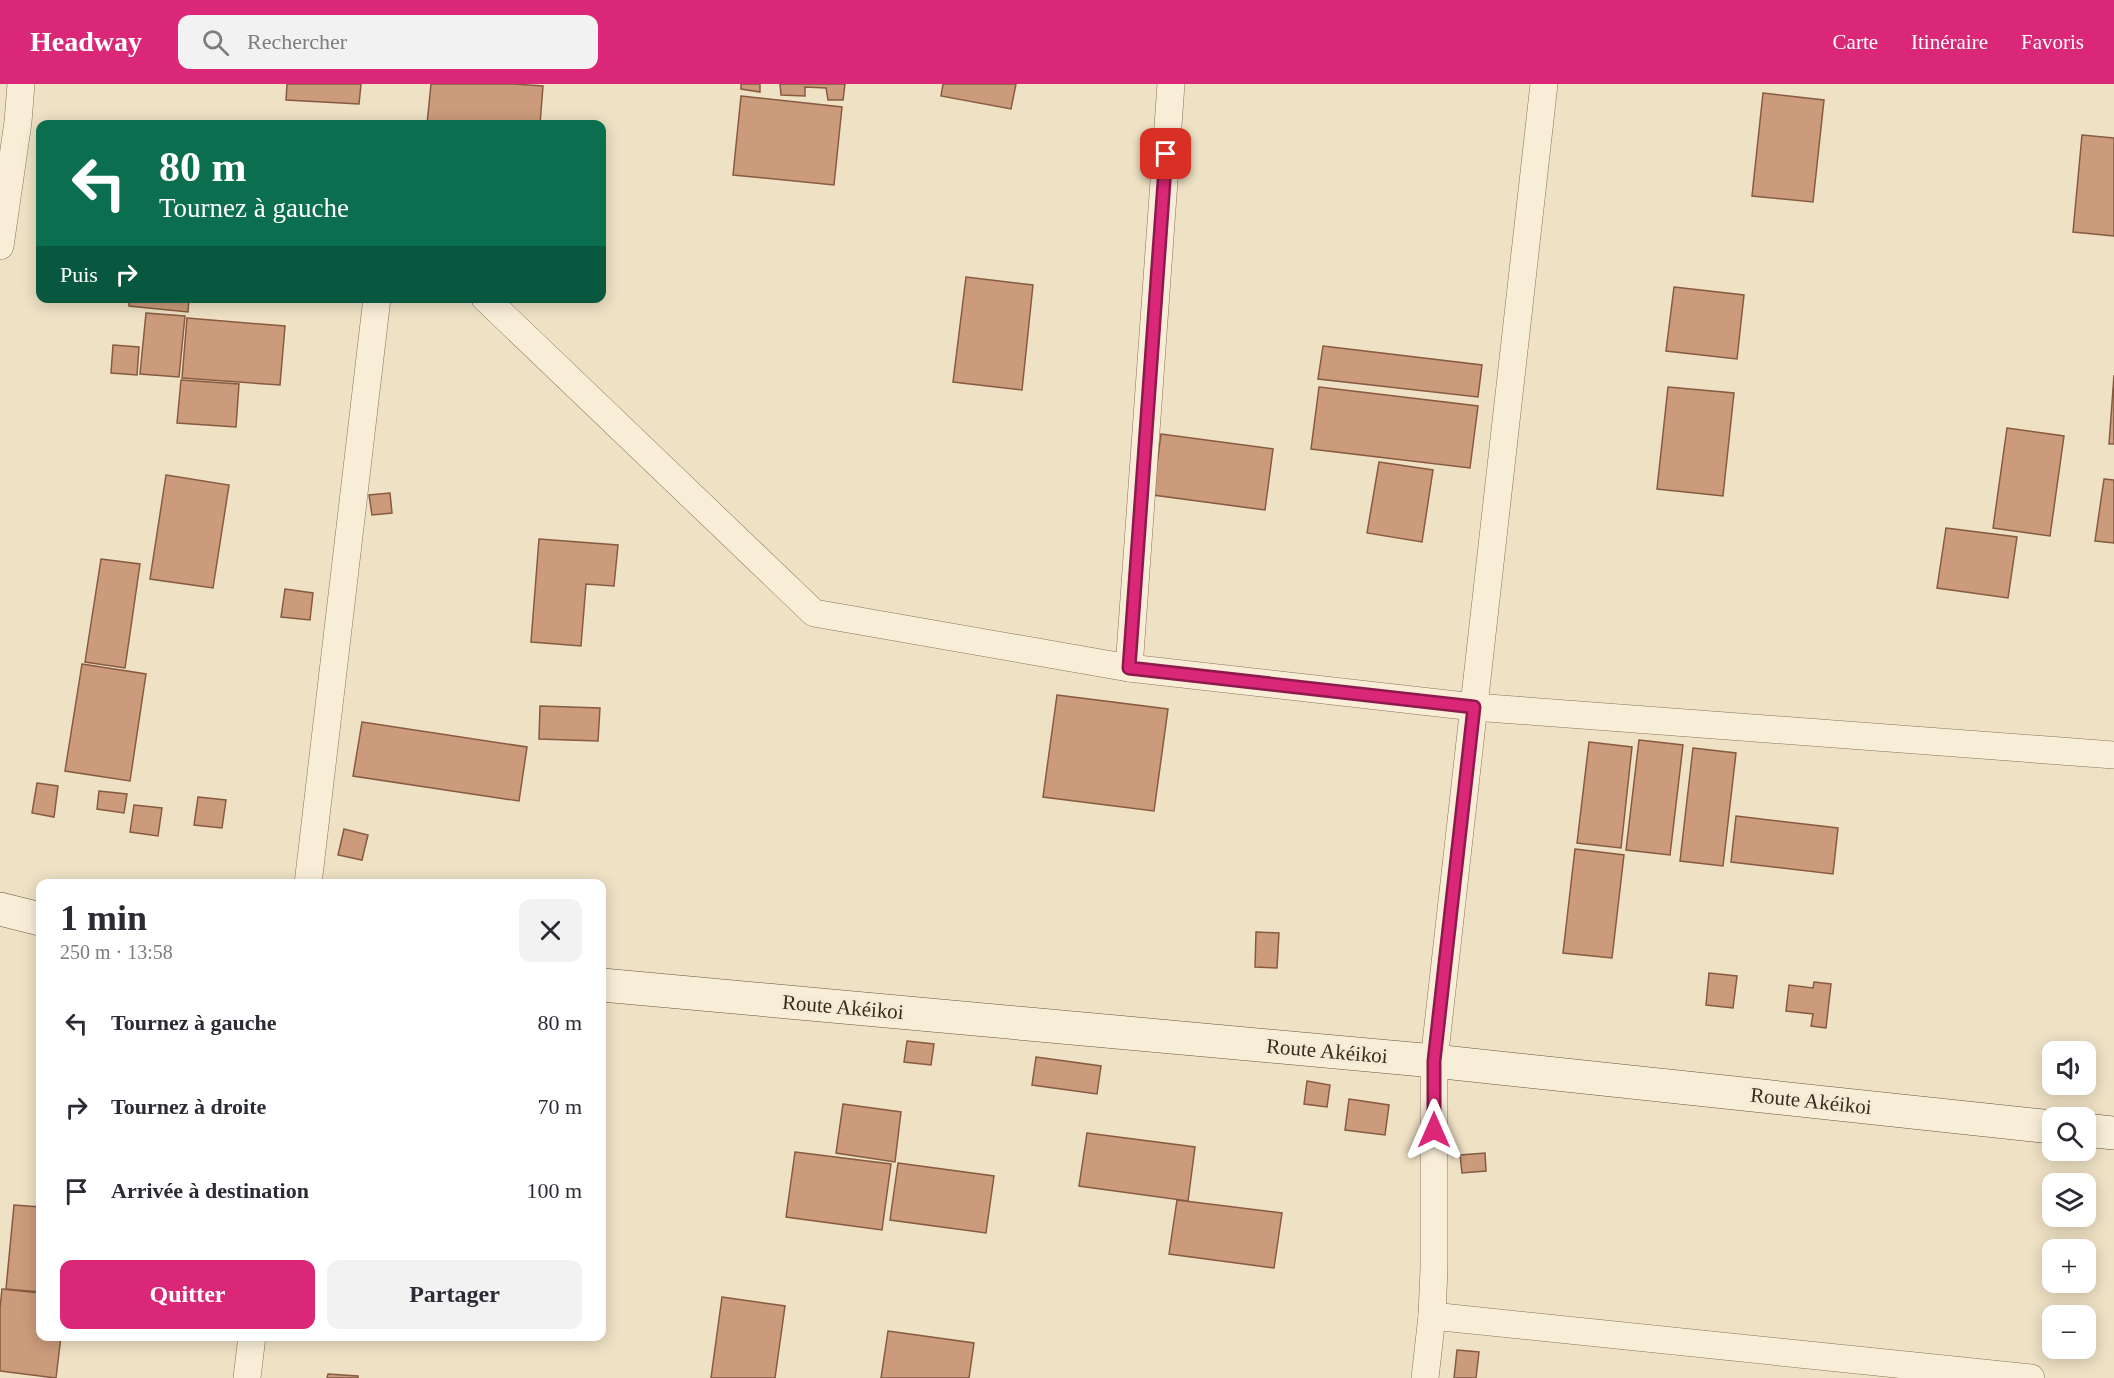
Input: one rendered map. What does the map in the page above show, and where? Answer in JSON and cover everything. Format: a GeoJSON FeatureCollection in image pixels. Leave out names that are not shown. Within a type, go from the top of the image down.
{"type":"FeatureCollection","features":[{"type":"Feature","properties":{"kind":"street"},"geometry":{"type":"LineString","coordinates":[[0,246],[20,123],[21,84]]}},
{"type":"Feature","properties":{"kind":"street"},"geometry":{"type":"LineString","coordinates":[[1129,668],[1171,84]]}},
{"type":"Feature","properties":{"kind":"street"},"geometry":{"type":"LineString","coordinates":[[1425,1378],[1432,1316],[1434,1061],[1544,84]]}},
{"type":"Feature","properties":{"kind":"street"},"geometry":{"type":"LineString","coordinates":[[309,879],[376,303]]}},
{"type":"Feature","properties":{"kind":"street"},"geometry":{"type":"LineString","coordinates":[[490,303],[814,613],[1129,668],[1474,707],[2114,755]]}},
{"type":"Feature","properties":{"kind":"street"},"geometry":{"type":"LineString","coordinates":[[0,909],[36,918]]}},
{"type":"Feature","properties":{"kind":"street","name":"Route Akéikoi"},"geometry":{"type":"LineString","coordinates":[[606,985],[1434,1061],[2042,1125]]}},
{"type":"Feature","properties":{"kind":"street"},"geometry":{"type":"LineString","coordinates":[[2096,1131],[2114,1133]]}},
{"type":"Feature","properties":{"kind":"street"},"geometry":{"type":"LineString","coordinates":[[1432,1316],[1817,1367],[2031,1378]]}},
{"type":"Feature","properties":{"kind":"street"},"geometry":{"type":"LineString","coordinates":[[247,1378],[251,1341]]}},
{"type":"Feature","properties":{"kind":"building"},"geometry":{"type":"Polygon","coordinates":[[[287,84],[361,84],[359,104],[286,100],[287,84]]]}},
{"type":"Feature","properties":{"kind":"building"},"geometry":{"type":"Polygon","coordinates":[[[431,84],[543,86],[540,120],[427,120],[431,84]]]}},
{"type":"Feature","properties":{"kind":"building"},"geometry":{"type":"Polygon","coordinates":[[[741,84],[760,84],[760,92],[741,89],[741,84]]]}},
{"type":"Feature","properties":{"kind":"building"},"geometry":{"type":"Polygon","coordinates":[[[780,84],[845,84],[843,100],[828,100],[826,88],[805,87],[805,96],[781,95],[780,84]]]}},
{"type":"Feature","properties":{"kind":"building"},"geometry":{"type":"Polygon","coordinates":[[[943,84],[1016,84],[1011,109],[941,96],[943,84]]]}},
{"type":"Feature","properties":{"kind":"building"},"geometry":{"type":"Polygon","coordinates":[[[1763,93],[1824,100],[1813,202],[1752,196],[1763,93]]]}},
{"type":"Feature","properties":{"kind":"building"},"geometry":{"type":"Polygon","coordinates":[[[741,96],[842,107],[834,185],[733,175],[741,96]]]}},
{"type":"Feature","properties":{"kind":"building"},"geometry":{"type":"Polygon","coordinates":[[[2082,135],[2114,138],[2114,236],[2073,232],[2082,135]]]}},
{"type":"Feature","properties":{"kind":"building"},"geometry":{"type":"Polygon","coordinates":[[[966,277],[1033,285],[1022,390],[953,382],[966,277]]]}},
{"type":"Feature","properties":{"kind":"building"},"geometry":{"type":"Polygon","coordinates":[[[1674,287],[1744,295],[1737,359],[1666,351],[1674,287]]]}},
{"type":"Feature","properties":{"kind":"building"},"geometry":{"type":"Polygon","coordinates":[[[129,303],[189,303],[188,312],[129,306],[129,303]]]}},
{"type":"Feature","properties":{"kind":"building"},"geometry":{"type":"Polygon","coordinates":[[[146,313],[185,316],[179,377],[140,374],[146,313]]]}},
{"type":"Feature","properties":{"kind":"building"},"geometry":{"type":"Polygon","coordinates":[[[187,318],[285,326],[280,385],[182,378],[187,318]]]}},
{"type":"Feature","properties":{"kind":"building"},"geometry":{"type":"Polygon","coordinates":[[[113,345],[139,347],[137,375],[111,373],[113,345]]]}},
{"type":"Feature","properties":{"kind":"building"},"geometry":{"type":"Polygon","coordinates":[[[1323,346],[1482,365],[1478,397],[1318,379],[1323,346]]]}},
{"type":"Feature","properties":{"kind":"building"},"geometry":{"type":"Polygon","coordinates":[[[2114,375],[2114,444],[2109,444],[2114,375]]]}},
{"type":"Feature","properties":{"kind":"building"},"geometry":{"type":"Polygon","coordinates":[[[181,380],[239,384],[236,427],[177,423],[181,380]]]}},
{"type":"Feature","properties":{"kind":"building"},"geometry":{"type":"Polygon","coordinates":[[[1319,387],[1478,406],[1470,468],[1311,449],[1319,387]]]}},
{"type":"Feature","properties":{"kind":"building"},"geometry":{"type":"Polygon","coordinates":[[[1668,387],[1734,393],[1723,496],[1657,489],[1668,387]]]}},
{"type":"Feature","properties":{"kind":"building"},"geometry":{"type":"Polygon","coordinates":[[[2007,428],[2064,436],[2050,536],[1993,528],[2007,428]]]}},
{"type":"Feature","properties":{"kind":"building"},"geometry":{"type":"Polygon","coordinates":[[[1161,434],[1273,449],[1265,510],[1153,495],[1161,434]]]}},
{"type":"Feature","properties":{"kind":"building"},"geometry":{"type":"Polygon","coordinates":[[[1379,462],[1433,470],[1422,542],[1367,533],[1379,462]]]}},
{"type":"Feature","properties":{"kind":"building"},"geometry":{"type":"Polygon","coordinates":[[[166,475],[229,485],[213,588],[150,579],[166,475]]]}},
{"type":"Feature","properties":{"kind":"building"},"geometry":{"type":"Polygon","coordinates":[[[2104,479],[2114,480],[2114,543],[2095,541],[2104,479]]]}},
{"type":"Feature","properties":{"kind":"building"},"geometry":{"type":"Polygon","coordinates":[[[390,493],[392,513],[372,515],[369,495],[390,493]]]}},
{"type":"Feature","properties":{"kind":"building"},"geometry":{"type":"Polygon","coordinates":[[[1946,528],[2017,537],[2008,598],[1937,588],[1946,528]]]}},
{"type":"Feature","properties":{"kind":"building"},"geometry":{"type":"Polygon","coordinates":[[[539,539],[618,545],[614,586],[586,584],[581,646],[531,642],[539,539]]]}},
{"type":"Feature","properties":{"kind":"building"},"geometry":{"type":"Polygon","coordinates":[[[101,559],[140,564],[125,668],[85,662],[101,559]]]}},
{"type":"Feature","properties":{"kind":"building"},"geometry":{"type":"Polygon","coordinates":[[[285,589],[313,593],[310,620],[281,617],[285,589]]]}},
{"type":"Feature","properties":{"kind":"building"},"geometry":{"type":"Polygon","coordinates":[[[82,664],[146,674],[130,781],[65,771],[82,664]]]}},
{"type":"Feature","properties":{"kind":"building"},"geometry":{"type":"Polygon","coordinates":[[[1057,695],[1168,709],[1154,811],[1043,797],[1057,695]]]}},
{"type":"Feature","properties":{"kind":"building"},"geometry":{"type":"Polygon","coordinates":[[[540,706],[600,708],[598,741],[539,739],[540,706]]]}},
{"type":"Feature","properties":{"kind":"building"},"geometry":{"type":"Polygon","coordinates":[[[362,722],[527,747],[519,801],[353,776],[362,722]]]}},
{"type":"Feature","properties":{"kind":"building"},"geometry":{"type":"Polygon","coordinates":[[[1639,740],[1683,745],[1670,855],[1626,850],[1639,740]]]}},
{"type":"Feature","properties":{"kind":"building"},"geometry":{"type":"Polygon","coordinates":[[[1589,742],[1632,747],[1621,848],[1577,843],[1589,742]]]}},
{"type":"Feature","properties":{"kind":"building"},"geometry":{"type":"Polygon","coordinates":[[[1693,748],[1736,753],[1723,866],[1680,861],[1693,748]]]}},
{"type":"Feature","properties":{"kind":"building"},"geometry":{"type":"Polygon","coordinates":[[[37,783],[58,786],[54,817],[32,813],[37,783]]]}},
{"type":"Feature","properties":{"kind":"building"},"geometry":{"type":"Polygon","coordinates":[[[99,791],[127,794],[124,813],[97,809],[99,791]]]}},
{"type":"Feature","properties":{"kind":"building"},"geometry":{"type":"Polygon","coordinates":[[[198,797],[226,800],[222,828],[194,825],[198,797]]]}},
{"type":"Feature","properties":{"kind":"building"},"geometry":{"type":"Polygon","coordinates":[[[134,805],[162,808],[158,836],[130,832],[134,805]]]}},
{"type":"Feature","properties":{"kind":"building"},"geometry":{"type":"Polygon","coordinates":[[[1736,816],[1838,828],[1833,874],[1731,862],[1736,816]]]}},
{"type":"Feature","properties":{"kind":"building"},"geometry":{"type":"Polygon","coordinates":[[[344,829],[368,835],[362,860],[338,855],[344,829]]]}},
{"type":"Feature","properties":{"kind":"building"},"geometry":{"type":"Polygon","coordinates":[[[1575,849],[1624,855],[1612,958],[1563,953],[1575,849]]]}},
{"type":"Feature","properties":{"kind":"building"},"geometry":{"type":"Polygon","coordinates":[[[1256,932],[1279,933],[1277,968],[1255,967],[1256,932]]]}},
{"type":"Feature","properties":{"kind":"building"},"geometry":{"type":"Polygon","coordinates":[[[1709,973],[1737,976],[1733,1008],[1706,1005],[1709,973]]]}},
{"type":"Feature","properties":{"kind":"building"},"geometry":{"type":"Polygon","coordinates":[[[1814,982],[1831,984],[1826,1028],[1811,1026],[1813,1014],[1786,1011],[1789,985],[1813,988],[1814,982]]]}},
{"type":"Feature","properties":{"kind":"building"},"geometry":{"type":"Polygon","coordinates":[[[907,1041],[934,1044],[931,1065],[904,1062],[907,1041]]]}},
{"type":"Feature","properties":{"kind":"building"},"geometry":{"type":"Polygon","coordinates":[[[1036,1057],[1101,1066],[1097,1094],[1032,1085],[1036,1057]]]}},
{"type":"Feature","properties":{"kind":"building"},"geometry":{"type":"Polygon","coordinates":[[[1307,1081],[1330,1085],[1327,1107],[1304,1104],[1307,1081]]]}},
{"type":"Feature","properties":{"kind":"building"},"geometry":{"type":"Polygon","coordinates":[[[1349,1099],[1389,1105],[1385,1135],[1345,1130],[1349,1099]]]}},
{"type":"Feature","properties":{"kind":"building"},"geometry":{"type":"Polygon","coordinates":[[[843,1104],[901,1112],[895,1162],[836,1153],[843,1104]]]}},
{"type":"Feature","properties":{"kind":"building"},"geometry":{"type":"Polygon","coordinates":[[[1087,1133],[1195,1147],[1188,1201],[1079,1186],[1087,1133]]]}},
{"type":"Feature","properties":{"kind":"building"},"geometry":{"type":"Polygon","coordinates":[[[795,1152],[891,1164],[882,1230],[786,1217],[795,1152]]]}},
{"type":"Feature","properties":{"kind":"building"},"geometry":{"type":"Polygon","coordinates":[[[1485,1153],[1486,1171],[1462,1173],[1460,1155],[1485,1153]]]}},
{"type":"Feature","properties":{"kind":"building"},"geometry":{"type":"Polygon","coordinates":[[[898,1163],[994,1176],[986,1233],[890,1220],[898,1163]]]}},
{"type":"Feature","properties":{"kind":"building"},"geometry":{"type":"Polygon","coordinates":[[[1177,1200],[1282,1213],[1274,1268],[1169,1254],[1177,1200]]]}},
{"type":"Feature","properties":{"kind":"building"},"geometry":{"type":"Polygon","coordinates":[[[14,1205],[36,1207],[36,1292],[6,1289],[14,1205]]]}},
{"type":"Feature","properties":{"kind":"building"},"geometry":{"type":"Polygon","coordinates":[[[2,1289],[36,1293],[36,1341],[60,1341],[56,1378],[0,1371],[2,1289]]]}},
{"type":"Feature","properties":{"kind":"building"},"geometry":{"type":"Polygon","coordinates":[[[722,1297],[785,1306],[775,1378],[711,1378],[722,1297]]]}},
{"type":"Feature","properties":{"kind":"building"},"geometry":{"type":"Polygon","coordinates":[[[888,1331],[974,1343],[969,1378],[881,1378],[888,1331]]]}},
{"type":"Feature","properties":{"kind":"building"},"geometry":{"type":"Polygon","coordinates":[[[1457,1350],[1479,1352],[1476,1378],[1454,1378],[1457,1350]]]}},
{"type":"Feature","properties":{"kind":"building"},"geometry":{"type":"Polygon","coordinates":[[[328,1374],[358,1376],[358,1378],[327,1378],[328,1374]]]}},
{"type":"Feature","properties":{"kind":"route"},"geometry":{"type":"LineString","coordinates":[[1166,154],[1129,668],[1474,707],[1434,1061],[1434,1130]]}}]}
